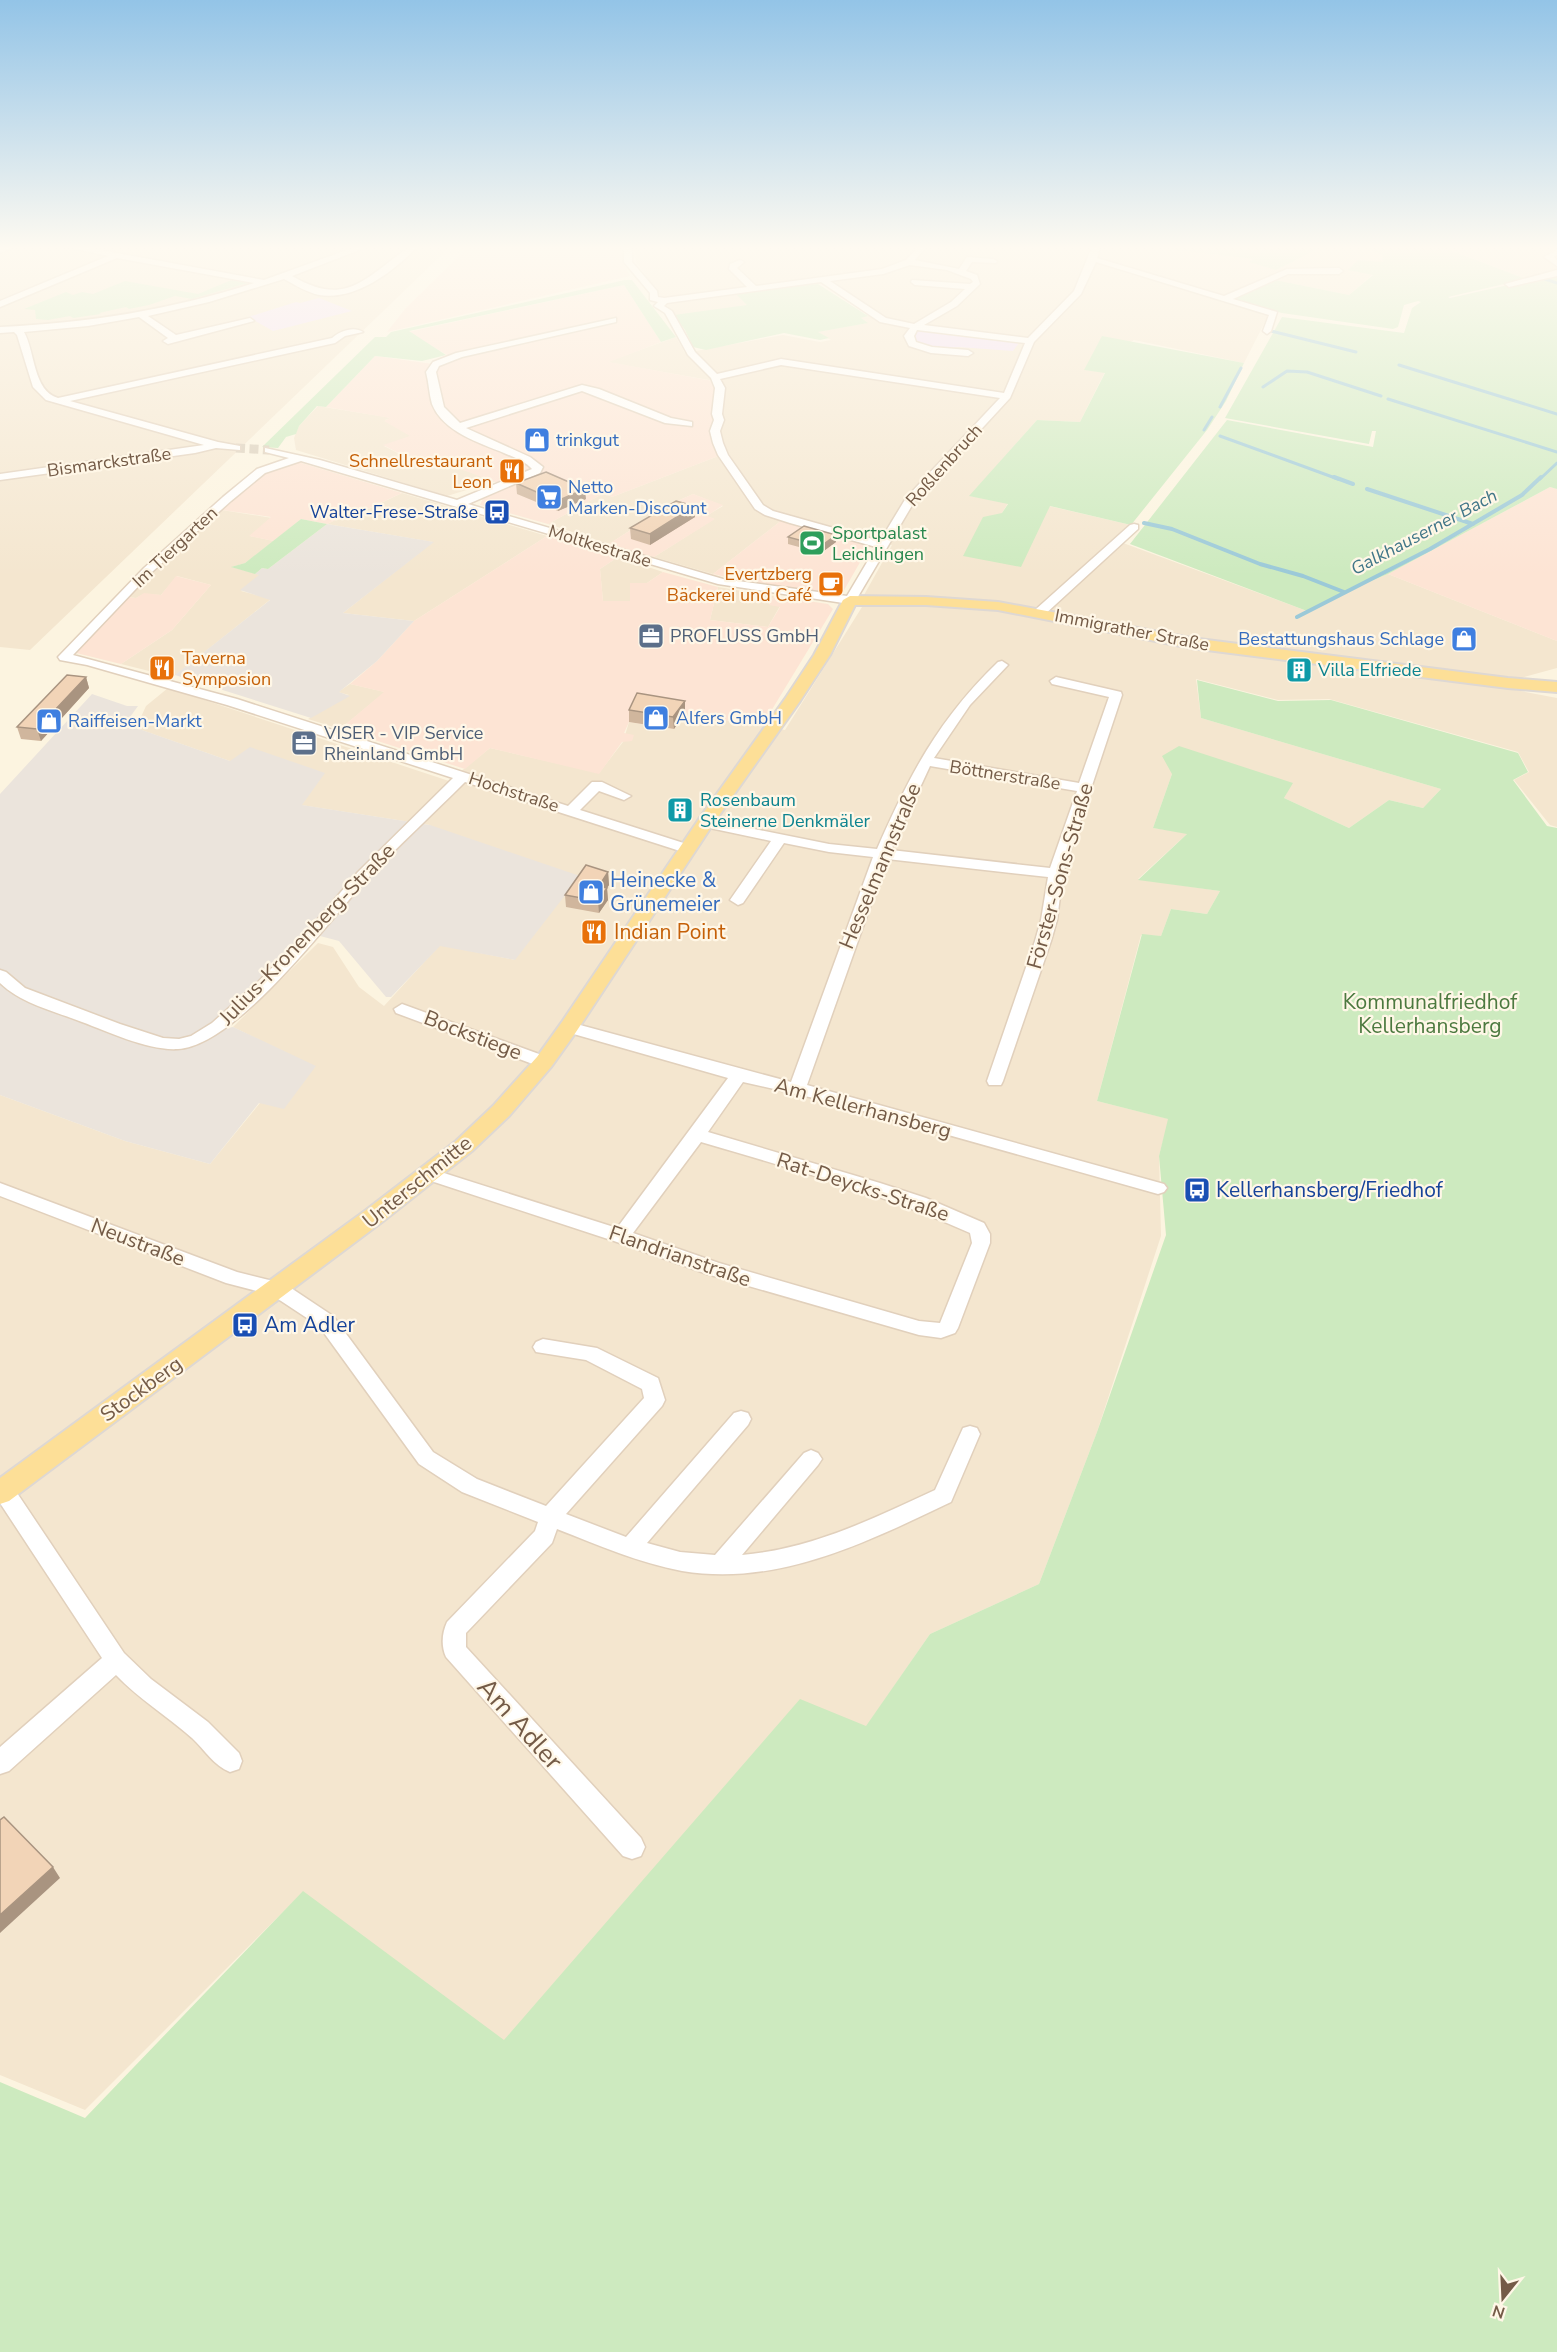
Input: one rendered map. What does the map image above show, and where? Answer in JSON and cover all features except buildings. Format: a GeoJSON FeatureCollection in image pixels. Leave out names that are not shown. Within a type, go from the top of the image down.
{"type":"FeatureCollection","features":[{"type":"Feature","properties":{"kind":"main road","name":"Immigrather Straße"},"geometry":{"type":"LineString","coordinates":[[850,600],[970,603],[1039,613],[1191,643],[1508,683],[1557,687]]}},
{"type":"Feature","properties":{"kind":"main road"},"geometry":{"type":"LineString","coordinates":[[544,1062],[705,823],[809,675],[850,600]]}},
{"type":"Feature","properties":{"kind":"main road","name":"Unterschmitte"},"geometry":{"type":"LineString","coordinates":[[278,1289],[464,1146],[501,1111],[544,1062]]}},
{"type":"Feature","properties":{"kind":"main road","name":"Stockberg"},"geometry":{"type":"LineString","coordinates":[[2,1492],[278,1289]]}},
{"type":"Feature","properties":{"kind":"street"},"geometry":{"type":"LineString","coordinates":[[28,357],[38,387],[44,395],[56,401],[217,445],[236,448]]}},
{"type":"Feature","properties":{"kind":"street"},"geometry":{"type":"LineString","coordinates":[[56,401],[264,357]]}},
{"type":"Feature","properties":{"kind":"street"},"geometry":{"type":"LineString","coordinates":[[455,357],[436,364],[431,372],[438,405],[459,427],[537,465],[538,468],[458,504]]}},
{"type":"Feature","properties":{"kind":"street"},"geometry":{"type":"LineString","coordinates":[[695,357],[715,377],[720,388],[717,414],[719,420],[715,431],[723,455],[759,507],[776,516],[883,545]]}},
{"type":"Feature","properties":{"kind":"street"},"geometry":{"type":"LineString","coordinates":[[715,377],[781,362],[1007,396],[1023,357]]}},
{"type":"Feature","properties":{"kind":"street"},"geometry":{"type":"LineString","coordinates":[[459,427],[582,388],[596,391],[669,421],[688,424]]}},
{"type":"Feature","properties":{"kind":"street","name":"Roßlenbruch"},"geometry":{"type":"LineString","coordinates":[[850,600],[910,500],[1007,396]]}},
{"type":"Feature","properties":{"kind":"street","name":"Bismarckstraße"},"geometry":{"type":"LineString","coordinates":[[0,477],[190,451],[217,445]]}},
{"type":"Feature","properties":{"kind":"street","name":"Moltkestraße"},"geometry":{"type":"LineString","coordinates":[[269,450],[722,582],[850,600]]}},
{"type":"Feature","properties":{"kind":"street","name":"Im Tiergarten"},"geometry":{"type":"LineString","coordinates":[[64,657],[148,570],[226,499],[261,471],[301,458]]}},
{"type":"Feature","properties":{"kind":"street"},"geometry":{"type":"LineString","coordinates":[[1039,613],[1134,526]]}},
{"type":"Feature","properties":{"kind":"street","name":"Hochstraße"},"geometry":{"type":"LineString","coordinates":[[64,657],[88,661],[166,682],[688,849]]}},
{"type":"Feature","properties":{"kind":"street","name":"Hesselmannstraße"},"geometry":{"type":"LineString","coordinates":[[797,1089],[881,854],[925,761],[960,709],[1002,665]]}},
{"type":"Feature","properties":{"kind":"street","name":"Förster-Sons-Straße"},"geometry":{"type":"LineString","coordinates":[[995,1081],[1049,920],[1056,873],[1116,695],[1056,681]]}},
{"type":"Feature","properties":{"kind":"street","name":"Böttnerstraße"},"geometry":{"type":"LineString","coordinates":[[925,761],[1085,788]]}},
{"type":"Feature","properties":{"kind":"street","name":"Julius-Kronenberg-Straße"},"geometry":{"type":"LineString","coordinates":[[0,975],[19,992],[114,1028],[162,1043],[179,1044],[196,1040],[219,1027],[265,984],[310,937],[363,875],[463,776]]}},
{"type":"Feature","properties":{"kind":"street"},"geometry":{"type":"LineString","coordinates":[[571,811],[597,785],[624,796]]}},
{"type":"Feature","properties":{"kind":"street"},"geometry":{"type":"LineString","coordinates":[[705,823],[778,840],[1056,873]]}},
{"type":"Feature","properties":{"kind":"street"},"geometry":{"type":"LineString","coordinates":[[738,900],[778,840]]}},
{"type":"Feature","properties":{"kind":"street","name":"Bockstiege"},"geometry":{"type":"LineString","coordinates":[[402,1009],[544,1062]]}},
{"type":"Feature","properties":{"kind":"street","name":"Am Kellerhansberg"},"geometry":{"type":"LineString","coordinates":[[568,1027],[1158,1188]]}},
{"type":"Feature","properties":{"kind":"street"},"geometry":{"type":"LineString","coordinates":[[621,1236],[739,1075]]}},
{"type":"Feature","properties":{"kind":"street","name":"Rat-Deycks-Straße"},"geometry":{"type":"LineString","coordinates":[[697,1135],[892,1193],[947,1213],[977,1228],[981,1234],[981,1243],[952,1323],[948,1328],[933,1330]]}},
{"type":"Feature","properties":{"kind":"street","name":"Flandrianstraße"},"geometry":{"type":"LineString","coordinates":[[428,1174],[621,1236],[714,1269],[933,1330]]}},
{"type":"Feature","properties":{"kind":"street","name":"Neustraße"},"geometry":{"type":"LineString","coordinates":[[0,1189],[234,1278],[278,1289]]}},
{"type":"Feature","properties":{"kind":"street"},"geometry":{"type":"LineString","coordinates":[[278,1289],[326,1321],[426,1458],[440,1470],[456,1480],[550,1518],[630,1547],[698,1564],[720,1565],[770,1561],[837,1544],[943,1496],[970,1434]]}},
{"type":"Feature","properties":{"kind":"street","name":"Am Adler"},"geometry":{"type":"LineString","coordinates":[[543,1347],[590,1353],[651,1384],[655,1400],[550,1518],[544,1536],[455,1629],[454,1650],[632,1847]]}},
{"type":"Feature","properties":{"kind":"street"},"geometry":{"type":"LineString","coordinates":[[630,1547],[741,1419]]}},
{"type":"Feature","properties":{"kind":"street"},"geometry":{"type":"LineString","coordinates":[[720,1565],[811,1459]]}},
{"type":"Feature","properties":{"kind":"street","name":"Stockberg"},"geometry":{"type":"LineString","coordinates":[[2,1492],[116,1660],[143,1687],[200,1730],[230,1761]]}},
{"type":"Feature","properties":{"kind":"street"},"geometry":{"type":"LineString","coordinates":[[0,1763],[116,1660]]}},
{"type":"Feature","properties":{"kind":"shaded area"},"geometry":{"type":"Polygon","coordinates":[[[0,357],[336,357],[30,650],[0,647],[0,357]]]}},
{"type":"Feature","properties":{"kind":"shaded area"},"geometry":{"type":"Polygon","coordinates":[[[374,357],[440,365],[454,359],[450,357],[623,357],[609,362],[713,381],[717,388],[710,435],[721,455],[612,497],[604,493],[548,524],[480,505],[483,498],[509,487],[441,462],[424,466],[383,445],[410,436],[384,421],[390,418],[326,407],[374,357]]]}},
{"type":"Feature","properties":{"kind":"shaded area"},"geometry":{"type":"Polygon","coordinates":[[[621,357],[1107,357],[1085,370],[1105,372],[1080,422],[1037,420],[970,496],[1008,503],[1002,513],[1049,506],[1131,525],[1115,540],[1307,611],[1344,592],[1388,574],[1557,641],[1557,668],[1517,679],[1510,689],[1557,698],[1557,827],[1550,825],[1514,780],[1529,772],[1518,752],[1329,699],[1278,700],[1196,679],[1201,718],[1441,789],[1423,808],[1389,800],[1349,828],[1284,798],[1292,783],[1172,774],[1153,828],[1188,833],[1138,879],[1220,891],[1207,914],[1171,909],[1161,936],[1141,935],[1097,1101],[1169,1119],[1159,1156],[1161,1236],[1097,1432],[1039,1584],[930,1634],[866,1727],[800,1700],[504,2041],[303,1892],[85,2110],[0,2075],[0,1095],[125,1141],[210,1164],[260,1103],[315,1067],[233,1027],[318,943],[333,947],[359,987],[384,1006],[440,945],[515,960],[430,825],[301,805],[324,773],[230,761],[136,728],[146,706],[168,688],[449,781],[490,748],[599,773],[623,742],[629,722],[673,729],[684,715],[695,715],[785,730],[862,607],[864,595],[892,545],[764,509],[735,465],[718,433],[726,389],[720,382],[607,362],[621,357]]]}},
{"type":"Feature","properties":{"kind":"shaded area"},"geometry":{"type":"Polygon","coordinates":[[[1214,357],[1247,357],[1244,363],[1214,357]]]}},
{"type":"Feature","properties":{"kind":"shaded area"},"geometry":{"type":"Polygon","coordinates":[[[318,406],[392,418],[385,420],[411,436],[384,446],[423,466],[441,462],[496,481],[447,496],[296,450],[294,438],[299,426],[318,406]]]}},
{"type":"Feature","properties":{"kind":"shaded area"},"geometry":{"type":"Polygon","coordinates":[[[721,455],[746,497],[782,520],[713,574],[654,557],[714,519],[706,516],[723,506],[693,494],[671,504],[609,544],[548,524],[604,493],[612,497],[721,455]]]}},
{"type":"Feature","properties":{"kind":"shaded area"},"geometry":{"type":"Polygon","coordinates":[[[298,462],[402,493],[361,512],[357,510],[327,524],[301,519],[274,541],[249,536],[271,517],[222,510],[268,470],[298,462]]]}},
{"type":"Feature","properties":{"kind":"shaded area"},"geometry":{"type":"Polygon","coordinates":[[[1550,487],[1557,489],[1557,641],[1388,574],[1550,487]]]}},
{"type":"Feature","properties":{"kind":"shaded area"},"geometry":{"type":"Polygon","coordinates":[[[402,493],[547,536],[414,621],[343,613],[433,542],[327,524],[357,510],[362,512],[402,493]]]}},
{"type":"Feature","properties":{"kind":"shaded area"},"geometry":{"type":"Polygon","coordinates":[[[693,494],[723,505],[707,516],[715,519],[654,557],[609,544],[671,504],[693,494]]]}},
{"type":"Feature","properties":{"kind":"shaded area"},"geometry":{"type":"Polygon","coordinates":[[[222,510],[272,518],[250,536],[274,541],[245,563],[232,567],[260,575],[241,591],[271,599],[173,677],[121,664],[172,630],[211,585],[177,576],[161,595],[144,594],[136,598],[127,597],[151,570],[222,510]]]}},
{"type":"Feature","properties":{"kind":"shaded area"},"geometry":{"type":"Polygon","coordinates":[[[782,520],[868,543],[867,550],[843,592],[829,594],[765,586],[713,574],[782,520]]]}},
{"type":"Feature","properties":{"kind":"shaded area"},"geometry":{"type":"Polygon","coordinates":[[[327,524],[434,542],[343,613],[414,621],[377,661],[339,692],[350,696],[311,718],[175,675],[270,600],[240,590],[259,575],[255,574],[262,568],[268,569],[327,524]]]}},
{"type":"Feature","properties":{"kind":"shaded area"},"geometry":{"type":"Polygon","coordinates":[[[547,536],[618,557],[600,569],[603,601],[630,601],[630,583],[647,583],[663,572],[718,587],[710,620],[768,627],[780,607],[769,605],[774,596],[828,604],[833,609],[762,726],[694,715],[684,715],[674,729],[629,722],[624,733],[634,735],[632,741],[622,742],[599,774],[490,748],[465,769],[340,729],[384,692],[350,684],[377,661],[414,621],[547,536]]]}},
{"type":"Feature","properties":{"kind":"shaded area"},"geometry":{"type":"Polygon","coordinates":[[[618,557],[663,572],[647,583],[630,601],[603,601],[600,569],[618,557]]]}},
{"type":"Feature","properties":{"kind":"shaded area"},"geometry":{"type":"Polygon","coordinates":[[[176,576],[211,585],[172,630],[121,664],[72,652],[127,597],[136,598],[144,593],[161,595],[176,576]]]}},
{"type":"Feature","properties":{"kind":"shaded area"},"geometry":{"type":"Polygon","coordinates":[[[718,587],[774,596],[769,604],[780,606],[768,627],[710,620],[718,587]]]}},
{"type":"Feature","properties":{"kind":"shaded area"},"geometry":{"type":"Polygon","coordinates":[[[350,684],[385,692],[340,729],[308,719],[349,695],[338,692],[350,684]]]}},
{"type":"Feature","properties":{"kind":"shaded area"},"geometry":{"type":"Polygon","coordinates":[[[92,694],[127,706],[138,706],[125,724],[230,761],[250,747],[325,773],[302,805],[430,825],[580,876],[515,960],[440,946],[391,997],[386,997],[339,941],[305,932],[267,975],[230,1009],[199,1033],[233,1027],[316,1066],[284,1109],[259,1103],[210,1164],[125,1141],[0,1095],[0,794],[92,694]]]}},
{"type":"Feature","properties":{"kind":"green space"},"geometry":{"type":"Polygon","coordinates":[[[355,357],[374,357],[326,407],[317,406],[299,426],[296,434],[286,437],[278,448],[262,447],[355,357]]]}},
{"type":"Feature","properties":{"kind":"green space"},"geometry":{"type":"Polygon","coordinates":[[[382,357],[439,357],[422,361],[382,357]]]}},
{"type":"Feature","properties":{"kind":"green space"},"geometry":{"type":"Polygon","coordinates":[[[1091,357],[1211,357],[1244,363],[1226,401],[1207,430],[1131,525],[1050,506],[1021,567],[963,556],[983,517],[1002,513],[1008,504],[969,496],[1037,420],[1080,422],[1105,373],[1084,370],[1091,357]]]}},
{"type":"Feature","properties":{"kind":"green space"},"geometry":{"type":"Polygon","coordinates":[[[1260,357],[1557,357],[1557,489],[1550,487],[1388,574],[1344,592],[1307,611],[1130,544],[1227,420],[1373,447],[1376,431],[1372,431],[1369,444],[1225,418],[1260,357]]]}},
{"type":"Feature","properties":{"kind":"green space"},"geometry":{"type":"Polygon","coordinates":[[[301,519],[327,524],[268,569],[262,568],[255,574],[231,567],[245,563],[301,519]]]}},
{"type":"Feature","properties":{"kind":"green space","name":"Kommunalfriedhof Kellerhansberg"},"geometry":{"type":"Polygon","coordinates":[[[1197,680],[1278,701],[1331,700],[1518,753],[1528,772],[1513,780],[1547,826],[1557,828],[1557,2352],[0,2352],[0,2082],[85,2118],[303,1891],[504,2040],[800,1699],[866,1726],[930,1634],[1039,1584],[1097,1432],[1166,1235],[1159,1156],[1168,1119],[1097,1101],[1142,934],[1161,936],[1171,909],[1207,914],[1220,891],[1138,880],[1187,834],[1153,828],[1172,774],[1162,756],[1179,746],[1293,783],[1284,798],[1349,828],[1389,800],[1423,808],[1441,789],[1201,718],[1197,680]]]}},
{"type":"Feature","properties":{"kind":"waterway"},"geometry":{"type":"LineString","coordinates":[[1399,365],[1557,414]]}},
{"type":"Feature","properties":{"kind":"waterway"},"geometry":{"type":"LineString","coordinates":[[1220,407],[1241,368]]}},
{"type":"Feature","properties":{"kind":"waterway"},"geometry":{"type":"LineString","coordinates":[[1263,387],[1287,371],[1307,372],[1381,396]]}},
{"type":"Feature","properties":{"kind":"waterway"},"geometry":{"type":"LineString","coordinates":[[1388,399],[1557,452]]}},
{"type":"Feature","properties":{"kind":"waterway"},"geometry":{"type":"LineString","coordinates":[[1204,430],[1212,417]]}},
{"type":"Feature","properties":{"kind":"waterway"},"geometry":{"type":"LineString","coordinates":[[1220,436],[1338,479]]}},
{"type":"Feature","properties":{"kind":"waterway","name":"Galkhauserner Bach"},"geometry":{"type":"LineString","coordinates":[[1540,479],[1557,463]]}},
{"type":"Feature","properties":{"kind":"waterway"},"geometry":{"type":"LineString","coordinates":[[1334,477],[1353,484]]}},
{"type":"Feature","properties":{"kind":"waterway","name":"Galkhauserner Bach"},"geometry":{"type":"LineString","coordinates":[[1473,524],[1522,495],[1541,477]]}},
{"type":"Feature","properties":{"kind":"waterway"},"geometry":{"type":"LineString","coordinates":[[1367,489],[1473,524]]}},
{"type":"Feature","properties":{"kind":"waterway"},"geometry":{"type":"LineString","coordinates":[[1144,523],[1172,529],[1260,564],[1303,576],[1344,592]]}},
{"type":"Feature","properties":{"kind":"waterway","name":"Galkhauserner Bach"},"geometry":{"type":"LineString","coordinates":[[1297,617],[1430,549],[1473,524]]}},
{"type":"Feature","properties":{"kind":"tunnel"},"geometry":{"type":"LineString","coordinates":[[236,448],[269,450]]}},
{"type":"Feature","properties":{"kind":"place","name":"trinkgut"},"geometry":{"type":"Point","coordinates":[537,440]}},
{"type":"Feature","properties":{"kind":"place","name":"Schnellrestaurant Leon"},"geometry":{"type":"Point","coordinates":[512,471]}},
{"type":"Feature","properties":{"kind":"place","name":"Netto Marken-Discount"},"geometry":{"type":"Point","coordinates":[549,497]}},
{"type":"Feature","properties":{"kind":"place","name":"Walter-Frese-Straße"},"geometry":{"type":"Point","coordinates":[497,512]}},
{"type":"Feature","properties":{"kind":"place","name":"Sportpalast Leichlingen"},"geometry":{"type":"Point","coordinates":[812,543]}},
{"type":"Feature","properties":{"kind":"place","name":"Evertzberg Bäckerei und Café"},"geometry":{"type":"Point","coordinates":[831,584]}},
{"type":"Feature","properties":{"kind":"place","name":"PROFLUSS GmbH"},"geometry":{"type":"Point","coordinates":[651,636]}},
{"type":"Feature","properties":{"kind":"place","name":"Bestattungshaus Schlage"},"geometry":{"type":"Point","coordinates":[1464,639]}},
{"type":"Feature","properties":{"kind":"place","name":"Taverna Symposion"},"geometry":{"type":"Point","coordinates":[162,668]}},
{"type":"Feature","properties":{"kind":"place","name":"Villa Elfriede"},"geometry":{"type":"Point","coordinates":[1299,670]}},
{"type":"Feature","properties":{"kind":"place","name":"Alfers GmbH"},"geometry":{"type":"Point","coordinates":[656,718]}},
{"type":"Feature","properties":{"kind":"place","name":"Raiffeisen-Markt"},"geometry":{"type":"Point","coordinates":[49,721]}},
{"type":"Feature","properties":{"kind":"place","name":"VISER - VIP Service Rheinland GmbH"},"geometry":{"type":"Point","coordinates":[304,743]}},
{"type":"Feature","properties":{"kind":"place","name":"Rosenbaum Steinerne Denkmäler"},"geometry":{"type":"Point","coordinates":[680,810]}},
{"type":"Feature","properties":{"kind":"place","name":"Heinecke & Grünemeier"},"geometry":{"type":"Point","coordinates":[591,892]}},
{"type":"Feature","properties":{"kind":"place","name":"Indian Point"},"geometry":{"type":"Point","coordinates":[594,932]}},
{"type":"Feature","properties":{"kind":"place","name":"Kellerhansberg/Friedhof"},"geometry":{"type":"Point","coordinates":[1197,1190]}},
{"type":"Feature","properties":{"kind":"place","name":"Am Adler"},"geometry":{"type":"Point","coordinates":[245,1325]}}]}
